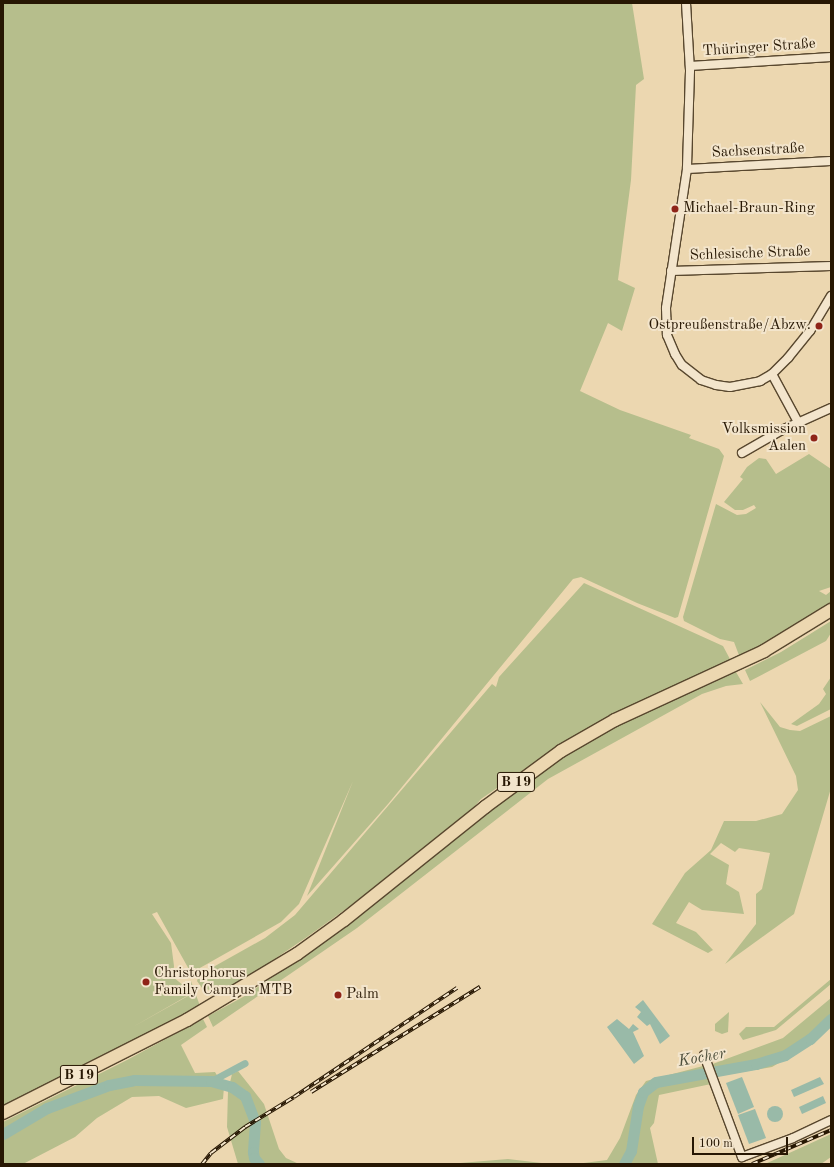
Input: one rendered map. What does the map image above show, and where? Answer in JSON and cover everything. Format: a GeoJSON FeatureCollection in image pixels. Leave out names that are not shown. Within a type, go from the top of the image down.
{"type":"FeatureCollection","features":[{"type":"Feature","properties":{"kind":"highway","name":"B 19"},"geometry":{"type":"LineString","coordinates":[[3,1113],[187,1020],[297,954],[344,920],[484,807],[561,751],[615,720],[779,643],[831,610]]}},
{"type":"Feature","properties":{"kind":"street"},"geometry":{"type":"LineString","coordinates":[[686,3],[690,66],[687,169],[670,271],[666,308],[667,335],[682,365],[701,380],[730,387],[747,385],[772,374],[810,331],[831,296]]}},
{"type":"Feature","properties":{"kind":"street","name":"Thüringer Straße"},"geometry":{"type":"LineString","coordinates":[[690,66],[831,57]]}},
{"type":"Feature","properties":{"kind":"street","name":"Sachsenstraße"},"geometry":{"type":"LineString","coordinates":[[687,169],[831,161]]}},
{"type":"Feature","properties":{"kind":"street","name":"Schlesische Straße"},"geometry":{"type":"LineString","coordinates":[[670,271],[831,266]]}},
{"type":"Feature","properties":{"kind":"street"},"geometry":{"type":"LineString","coordinates":[[772,374],[798,422]]}},
{"type":"Feature","properties":{"kind":"street"},"geometry":{"type":"LineString","coordinates":[[742,453],[798,422],[831,408]]}},
{"type":"Feature","properties":{"kind":"street"},"geometry":{"type":"LineString","coordinates":[[705,1059],[742,1157],[793,1138],[831,1120]]}},
{"type":"Feature","properties":{"kind":"green space"},"geometry":{"type":"Polygon","coordinates":[[[3,3],[632,3],[644,79],[636,85],[631,180],[618,280],[635,288],[622,331],[608,323],[580,391],[620,410],[691,435],[689,438],[719,449],[724,456],[678,617],[675,618],[637,603],[581,577],[573,579],[388,804],[307,896],[353,781],[299,904],[281,922],[191,973],[157,912],[152,914],[171,943],[174,966],[173,977],[184,986],[187,996],[131,1028],[188,996],[184,984],[191,981],[200,1006],[126,1047],[97,1058],[3,1106],[3,3]]]}},
{"type":"Feature","properties":{"kind":"green space"},"geometry":{"type":"Polygon","coordinates":[[[809,454],[831,469],[831,587],[819,591],[826,595],[831,591],[831,602],[803,623],[740,658],[734,642],[720,639],[684,621],[683,617],[716,504],[737,515],[746,514],[756,508],[754,505],[743,510],[735,510],[724,502],[743,479],[740,477],[747,467],[759,458],[766,459],[776,474],[809,454]]]}},
{"type":"Feature","properties":{"kind":"green space"},"geometry":{"type":"Polygon","coordinates":[[[584,583],[723,646],[731,661],[669,688],[558,746],[481,799],[468,814],[407,865],[307,937],[223,994],[215,996],[214,991],[202,988],[197,981],[199,975],[265,938],[295,915],[492,684],[496,687],[499,677],[584,583]]]}},
{"type":"Feature","properties":{"kind":"green space"},"geometry":{"type":"Polygon","coordinates":[[[831,621],[831,633],[826,641],[750,681],[745,670],[781,652],[831,621]]]}},
{"type":"Feature","properties":{"kind":"green space"},"geometry":{"type":"Polygon","coordinates":[[[736,672],[743,684],[726,686],[702,694],[548,779],[357,928],[213,1027],[208,1016],[243,997],[353,922],[501,801],[562,758],[611,729],[736,672]]]}},
{"type":"Feature","properties":{"kind":"green space"},"geometry":{"type":"Polygon","coordinates":[[[831,677],[831,709],[797,726],[791,724],[819,704],[826,694],[823,689],[831,677]]]}},
{"type":"Feature","properties":{"kind":"green space"},"geometry":{"type":"Polygon","coordinates":[[[760,702],[780,727],[790,730],[800,731],[831,716],[831,788],[794,914],[725,964],[756,924],[756,894],[762,889],[770,853],[739,848],[735,852],[721,843],[710,854],[729,865],[726,884],[739,892],[744,914],[702,910],[689,902],[676,923],[696,932],[713,950],[708,953],[652,924],[685,873],[711,850],[724,821],[756,821],[782,814],[798,790],[796,776],[760,702]]]}},
{"type":"Feature","properties":{"kind":"green space"},"geometry":{"type":"Polygon","coordinates":[[[831,979],[831,984],[776,1030],[743,1040],[739,1034],[746,1027],[774,1027],[831,979]]]}},
{"type":"Feature","properties":{"kind":"green space"},"geometry":{"type":"Polygon","coordinates":[[[831,998],[831,1025],[810,1045],[772,1067],[718,1076],[710,1065],[783,1038],[831,998]]]}},
{"type":"Feature","properties":{"kind":"green space"},"geometry":{"type":"Polygon","coordinates":[[[729,1012],[728,1032],[722,1034],[715,1031],[715,1024],[729,1012]]]}},
{"type":"Feature","properties":{"kind":"green space"},"geometry":{"type":"Polygon","coordinates":[[[203,1019],[207,1027],[181,1045],[195,1073],[215,1072],[224,1087],[223,1099],[186,1108],[159,1096],[132,1097],[97,1118],[75,1137],[23,1164],[3,1164],[3,1122],[127,1060],[203,1019]]]}},
{"type":"Feature","properties":{"kind":"green space"},"geometry":{"type":"Polygon","coordinates":[[[703,1066],[711,1084],[659,1095],[654,1123],[650,1128],[658,1164],[576,1164],[607,1160],[620,1138],[636,1095],[646,1081],[703,1066]]]}},
{"type":"Feature","properties":{"kind":"green space"},"geometry":{"type":"Polygon","coordinates":[[[238,1071],[264,1104],[279,1149],[286,1158],[299,1164],[238,1164],[227,1127],[228,1091],[232,1074],[238,1071]]]}},
{"type":"Feature","properties":{"kind":"green space"},"geometry":{"type":"Polygon","coordinates":[[[831,1134],[831,1157],[821,1164],[765,1164],[831,1134]]]}},
{"type":"Feature","properties":{"kind":"green space"},"geometry":{"type":"Polygon","coordinates":[[[508,1159],[550,1164],[448,1164],[508,1159]]]}},
{"type":"Feature","properties":{"kind":"shaded area"},"geometry":{"type":"Polygon","coordinates":[[[643,1000],[670,1036],[660,1044],[650,1024],[647,1026],[637,1017],[641,1012],[635,1007],[643,1000]]]}},
{"type":"Feature","properties":{"kind":"shaded area"},"geometry":{"type":"Polygon","coordinates":[[[617,1019],[629,1029],[633,1024],[639,1029],[633,1032],[644,1056],[634,1064],[607,1027],[617,1019]]]}},
{"type":"Feature","properties":{"kind":"shaded area"},"geometry":{"type":"Polygon","coordinates":[[[742,1077],[754,1107],[738,1114],[726,1083],[742,1077]]]}},
{"type":"Feature","properties":{"kind":"shaded area"},"geometry":{"type":"Polygon","coordinates":[[[820,1077],[824,1084],[794,1097],[791,1090],[820,1077]]]}},
{"type":"Feature","properties":{"kind":"shaded area"},"geometry":{"type":"Polygon","coordinates":[[[823,1096],[826,1103],[802,1114],[799,1107],[823,1096]]]}},
{"type":"Feature","properties":{"kind":"shaded area"},"geometry":{"type":"Polygon","coordinates":[[[775,1106],[781,1108],[783,1114],[781,1120],[775,1122],[769,1120],[767,1114],[769,1108],[775,1106]]]}},
{"type":"Feature","properties":{"kind":"shaded area"},"geometry":{"type":"Polygon","coordinates":[[[755,1109],[766,1138],[749,1144],[738,1115],[755,1109]]]}},
{"type":"Feature","properties":{"kind":"waterway","name":"Kocher"},"geometry":{"type":"LineString","coordinates":[[624,1164],[631,1151],[638,1106],[643,1092],[656,1082],[756,1064],[785,1055],[810,1039],[831,1019]]}},
{"type":"Feature","properties":{"kind":"waterway"},"geometry":{"type":"LineString","coordinates":[[211,1081],[245,1063]]}},
{"type":"Feature","properties":{"kind":"waterway"},"geometry":{"type":"LineString","coordinates":[[3,1134],[47,1108],[109,1085],[134,1080],[211,1081],[232,1087],[245,1096],[255,1122],[253,1152],[254,1158],[259,1164]]}},
{"type":"Feature","properties":{"kind":"railway"},"geometry":{"type":"LineString","coordinates":[[311,1092],[480,987]]}},
{"type":"Feature","properties":{"kind":"railway"},"geometry":{"type":"LineString","coordinates":[[202,1164],[211,1153],[245,1127],[294,1097],[457,988]]}},
{"type":"Feature","properties":{"kind":"railway"},"geometry":{"type":"LineString","coordinates":[[752,1164],[831,1130]]}},
{"type":"Feature","properties":{"kind":"place","name":"Michael-Braun-Ring"},"geometry":{"type":"Point","coordinates":[675,209]}},
{"type":"Feature","properties":{"kind":"place","name":"Ostpreußenstraße/Abzw."},"geometry":{"type":"Point","coordinates":[819,326]}},
{"type":"Feature","properties":{"kind":"place","name":"Volksmission Aalen"},"geometry":{"type":"Point","coordinates":[814,438]}},
{"type":"Feature","properties":{"kind":"place","name":"Christophorus Family Campus MTB"},"geometry":{"type":"Point","coordinates":[146,982]}},
{"type":"Feature","properties":{"kind":"place","name":"Palm"},"geometry":{"type":"Point","coordinates":[338,995]}}]}
